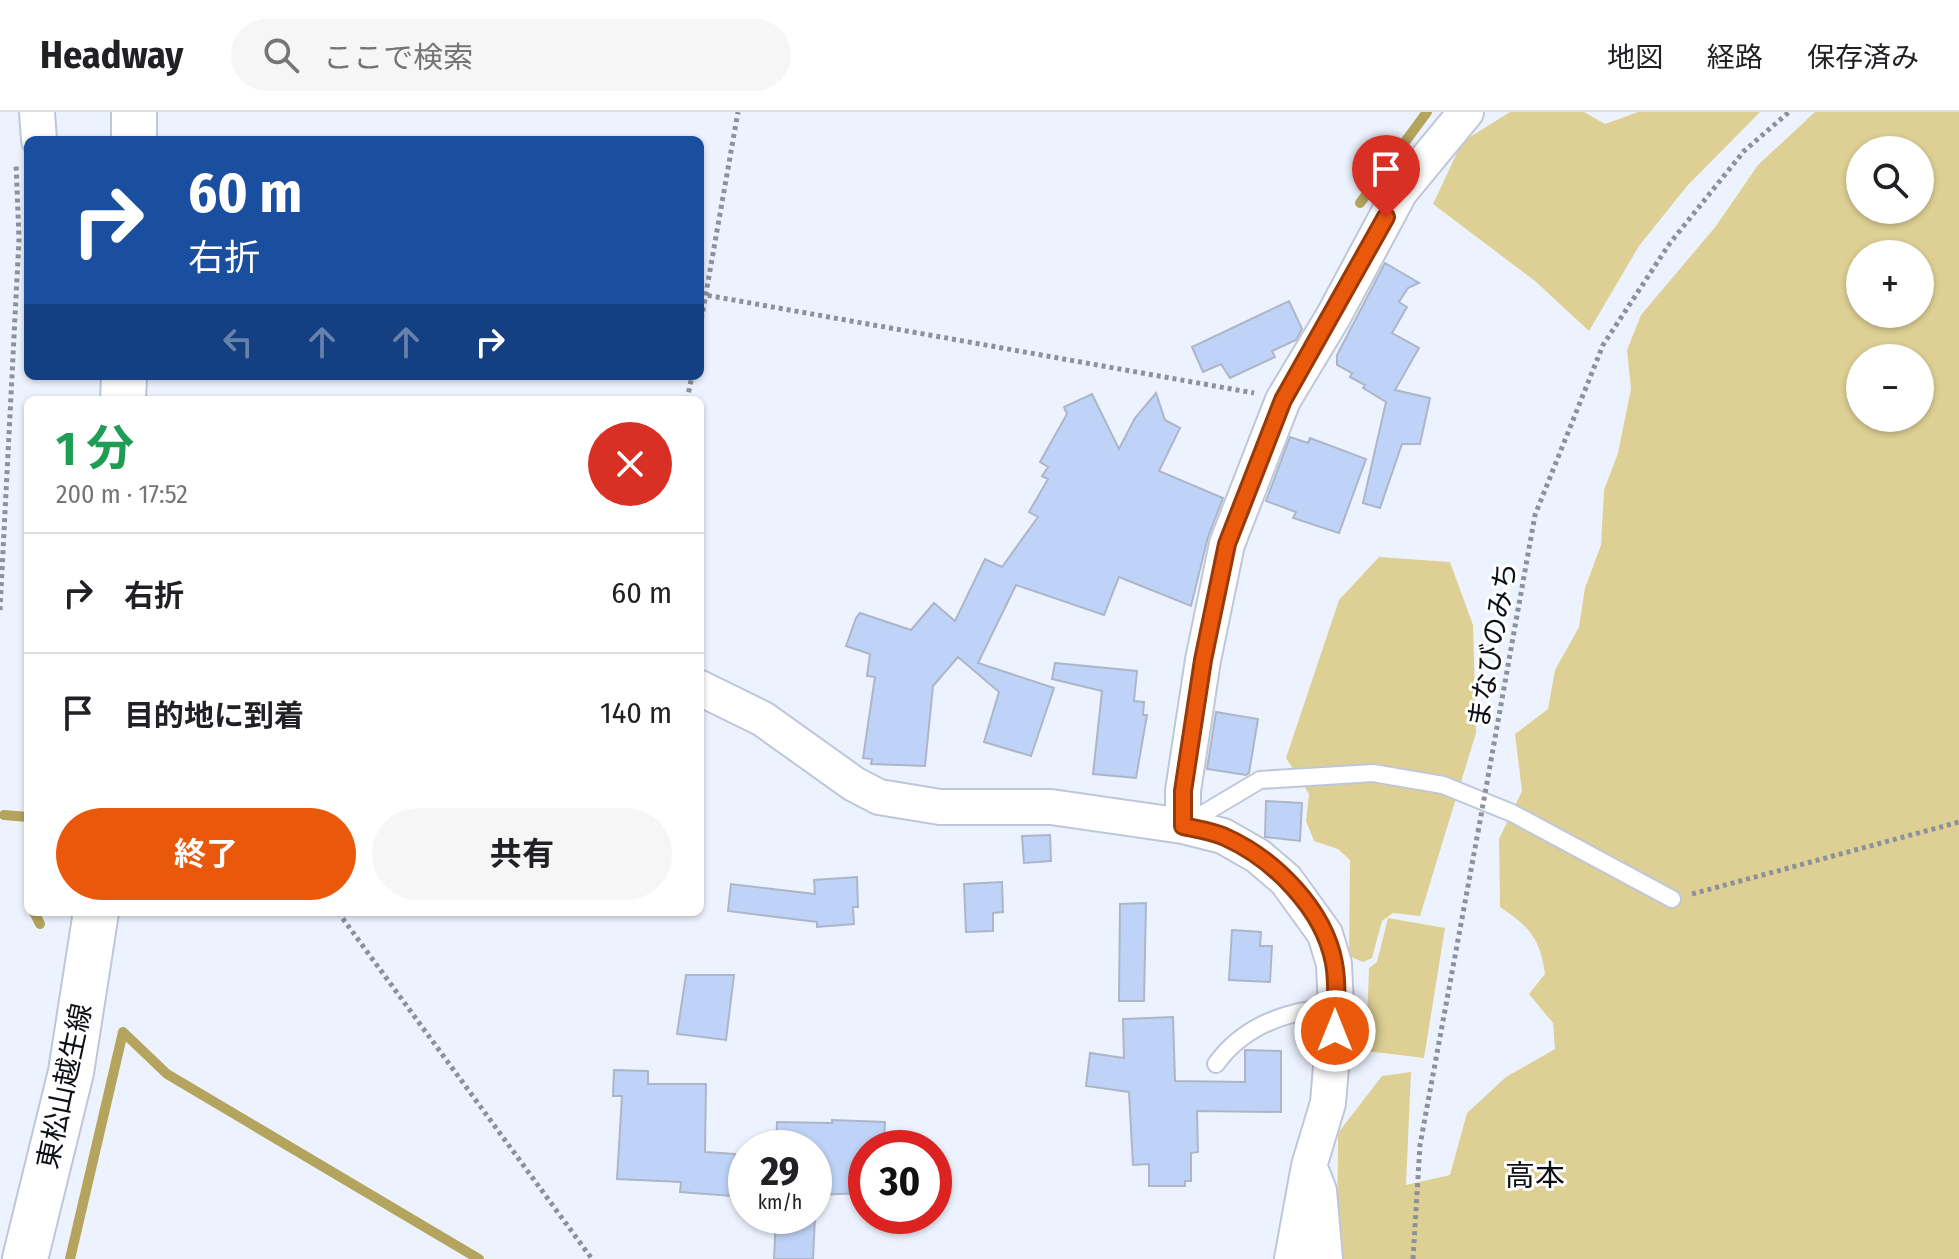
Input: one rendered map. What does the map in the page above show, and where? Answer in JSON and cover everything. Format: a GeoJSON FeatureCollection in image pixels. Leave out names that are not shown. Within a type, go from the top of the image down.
{"type":"FeatureCollection","features":[{"type":"Feature","properties":{"kind":"main road"},"geometry":{"type":"LineString","coordinates":[[134,112],[134,136]]}},
{"type":"Feature","properties":{"kind":"main road","name":"東松山越生線"},"geometry":{"type":"LineString","coordinates":[[25,1259],[71,1072],[95,916]]}},
{"type":"Feature","properties":{"kind":"street"},"geometry":{"type":"LineString","coordinates":[[31,136],[37,112]]}},
{"type":"Feature","properties":{"kind":"street"},"geometry":{"type":"LineString","coordinates":[[1183,826],[1183,791],[1203,660],[1227,544],[1283,400],[1333,317],[1400,192],[1466,112]]}},
{"type":"Feature","properties":{"kind":"street"},"geometry":{"type":"LineString","coordinates":[[704,690],[763,719],[854,784],[879,797],[940,807],[1051,807],[1183,826],[1223,836],[1258,856],[1286,880],[1325,934],[1334,964],[1336,1007],[1328,1103],[1309,1166],[1292,1259]]}},
{"type":"Feature","properties":{"kind":"street"},"geometry":{"type":"LineString","coordinates":[[1309,1166],[1319,1191],[1325,1259]]}},
{"type":"Feature","properties":{"kind":"lane"},"geometry":{"type":"LineString","coordinates":[[1183,826],[1260,780],[1373,773],[1443,785],[1512,813],[1672,899]]}},
{"type":"Feature","properties":{"kind":"lane"},"geometry":{"type":"LineString","coordinates":[[1216,1064],[1229,1046],[1252,1029],[1314,1008],[1336,1007]]}},
{"type":"Feature","properties":{"kind":"path"},"geometry":{"type":"LineString","coordinates":[[704,289],[738,112]]}},
{"type":"Feature","properties":{"kind":"path","name":"まなびのみち"},"geometry":{"type":"LineString","coordinates":[[1413,1259],[1420,1145],[1535,515],[1603,345],[1670,243],[1744,151],[1789,112]]}},
{"type":"Feature","properties":{"kind":"path"},"geometry":{"type":"LineString","coordinates":[[0,610],[24,183]]}},
{"type":"Feature","properties":{"kind":"path"},"geometry":{"type":"LineString","coordinates":[[704,294],[1283,400]]}},
{"type":"Feature","properties":{"kind":"path"},"geometry":{"type":"LineString","coordinates":[[1672,899],[1959,822]]}},
{"type":"Feature","properties":{"kind":"path"},"geometry":{"type":"LineString","coordinates":[[341,916],[592,1259]]}},
{"type":"Feature","properties":{"kind":"shaded area"},"geometry":{"type":"Polygon","coordinates":[[[1510,112],[1584,112],[1605,124],[1638,112],[1760,112],[1687,186],[1639,246],[1589,331],[1535,281],[1433,204],[1462,142],[1510,112]]]}},
{"type":"Feature","properties":{"kind":"shaded area"},"geometry":{"type":"Polygon","coordinates":[[[1815,112],[1959,112],[1959,1259],[1337,1259],[1338,1133],[1382,1076],[1411,1072],[1406,1185],[1450,1175],[1467,1113],[1506,1077],[1555,1049],[1553,1023],[1529,994],[1545,974],[1540,952],[1526,928],[1500,907],[1499,839],[1522,791],[1515,734],[1548,709],[1555,670],[1579,627],[1585,588],[1601,545],[1604,490],[1618,453],[1631,389],[1627,350],[1641,315],[1716,226],[1758,165],[1815,112]]]}},
{"type":"Feature","properties":{"kind":"shaded area"},"geometry":{"type":"Polygon","coordinates":[[[1379,557],[1450,562],[1473,625],[1476,733],[1420,916],[1393,913],[1382,921],[1372,958],[1363,962],[1349,956],[1350,860],[1338,849],[1314,841],[1306,821],[1309,794],[1286,758],[1339,600],[1379,557]]]}},
{"type":"Feature","properties":{"kind":"shaded area"},"geometry":{"type":"Polygon","coordinates":[[[1388,918],[1445,928],[1424,1058],[1366,1051],[1369,968],[1377,962],[1388,918]]]}},
{"type":"Feature","properties":{"kind":"building"},"geometry":{"type":"Polygon","coordinates":[[[1385,263],[1419,283],[1408,288],[1399,302],[1407,307],[1392,333],[1419,348],[1395,390],[1430,398],[1420,444],[1402,444],[1380,508],[1363,503],[1386,402],[1363,388],[1365,385],[1350,377],[1352,373],[1337,365],[1337,355],[1385,263]]]}},
{"type":"Feature","properties":{"kind":"building"},"geometry":{"type":"Polygon","coordinates":[[[1289,301],[1302,329],[1296,340],[1272,351],[1275,357],[1230,378],[1221,364],[1203,372],[1192,347],[1289,301]]]}},
{"type":"Feature","properties":{"kind":"building"},"geometry":{"type":"Polygon","coordinates":[[[1156,393],[1165,420],[1180,428],[1159,471],[1223,498],[1208,537],[1191,606],[1119,577],[1104,615],[1016,585],[978,663],[1054,688],[1031,756],[984,742],[999,692],[958,657],[933,686],[925,766],[871,764],[872,759],[863,758],[875,677],[867,676],[870,654],[846,646],[860,613],[911,630],[934,603],[955,621],[985,559],[1002,567],[1038,517],[1029,512],[1048,479],[1042,476],[1048,467],[1040,462],[1067,414],[1064,407],[1092,394],[1119,449],[1135,418],[1156,393]]]}},
{"type":"Feature","properties":{"kind":"building"},"geometry":{"type":"Polygon","coordinates":[[[1290,437],[1308,443],[1310,438],[1366,459],[1339,533],[1293,518],[1296,512],[1266,501],[1290,437]]]}},
{"type":"Feature","properties":{"kind":"building"},"geometry":{"type":"Polygon","coordinates":[[[1055,663],[1137,671],[1134,701],[1144,702],[1143,715],[1147,715],[1136,778],[1093,774],[1102,691],[1052,679],[1055,663]]]}},
{"type":"Feature","properties":{"kind":"building"},"geometry":{"type":"Polygon","coordinates":[[[1216,712],[1258,719],[1249,773],[1246,775],[1207,769],[1216,712]]]}},
{"type":"Feature","properties":{"kind":"building"},"geometry":{"type":"Polygon","coordinates":[[[1266,801],[1302,803],[1300,841],[1265,837],[1266,801]]]}},
{"type":"Feature","properties":{"kind":"building"},"geometry":{"type":"Polygon","coordinates":[[[1050,835],[1051,861],[1024,863],[1022,836],[1050,835]]]}},
{"type":"Feature","properties":{"kind":"building"},"geometry":{"type":"Polygon","coordinates":[[[857,877],[858,907],[853,907],[854,924],[817,927],[817,922],[728,911],[731,884],[815,894],[814,880],[857,877]]]}},
{"type":"Feature","properties":{"kind":"building"},"geometry":{"type":"Polygon","coordinates":[[[1002,882],[1003,912],[993,913],[993,931],[966,932],[964,884],[1002,882]]]}},
{"type":"Feature","properties":{"kind":"building"},"geometry":{"type":"Polygon","coordinates":[[[1146,903],[1144,1001],[1119,1001],[1120,904],[1146,903]]]}},
{"type":"Feature","properties":{"kind":"building"},"geometry":{"type":"Polygon","coordinates":[[[1232,930],[1261,932],[1260,946],[1272,946],[1270,982],[1229,980],[1232,930]]]}},
{"type":"Feature","properties":{"kind":"building"},"geometry":{"type":"Polygon","coordinates":[[[686,975],[734,975],[726,1040],[677,1034],[686,975]]]}},
{"type":"Feature","properties":{"kind":"building"},"geometry":{"type":"Polygon","coordinates":[[[1173,1017],[1175,1081],[1245,1082],[1245,1050],[1281,1051],[1281,1112],[1197,1111],[1198,1152],[1191,1153],[1191,1181],[1185,1181],[1185,1186],[1149,1186],[1149,1164],[1133,1165],[1129,1092],[1086,1086],[1090,1053],[1124,1058],[1123,1019],[1173,1017]]]}},
{"type":"Feature","properties":{"kind":"building"},"geometry":{"type":"Polygon","coordinates":[[[614,1070],[648,1071],[648,1084],[706,1084],[705,1152],[728,1154],[728,1196],[680,1192],[681,1182],[617,1179],[622,1096],[613,1096],[614,1070]]]}},
{"type":"Feature","properties":{"kind":"building"},"geometry":{"type":"Polygon","coordinates":[[[832,1120],[885,1122],[885,1130],[848,1130],[848,1194],[832,1194],[832,1130],[777,1130],[777,1122],[832,1123],[832,1120]]]}},
{"type":"Feature","properties":{"kind":"building"},"geometry":{"type":"Polygon","coordinates":[[[775,1234],[814,1234],[813,1259],[774,1259],[775,1234]]]}},
{"type":"Feature","properties":{"kind":"waterway"},"geometry":{"type":"LineString","coordinates":[[1360,203],[1427,112]]}},
{"type":"Feature","properties":{"kind":"waterway"},"geometry":{"type":"LineString","coordinates":[[4,815],[24,817]]}},
{"type":"Feature","properties":{"kind":"waterway"},"geometry":{"type":"LineString","coordinates":[[36,916],[40,924]]}},
{"type":"Feature","properties":{"kind":"waterway"},"geometry":{"type":"LineString","coordinates":[[123,1032],[167,1074],[479,1259]]}},
{"type":"Feature","properties":{"kind":"waterway"},"geometry":{"type":"LineString","coordinates":[[70,1259],[123,1032]]}},
{"type":"Feature","properties":{"kind":"district","name":"高本"},"geometry":{"type":"Point","coordinates":[1535,1176]}},
{"type":"Feature","properties":{"kind":"route"},"geometry":{"type":"LineString","coordinates":[[1335,1031],[1334,964],[1325,934],[1286,880],[1258,856],[1223,836],[1183,826],[1183,791],[1203,660],[1227,544],[1283,400],[1333,317],[1386,217]]}}]}
